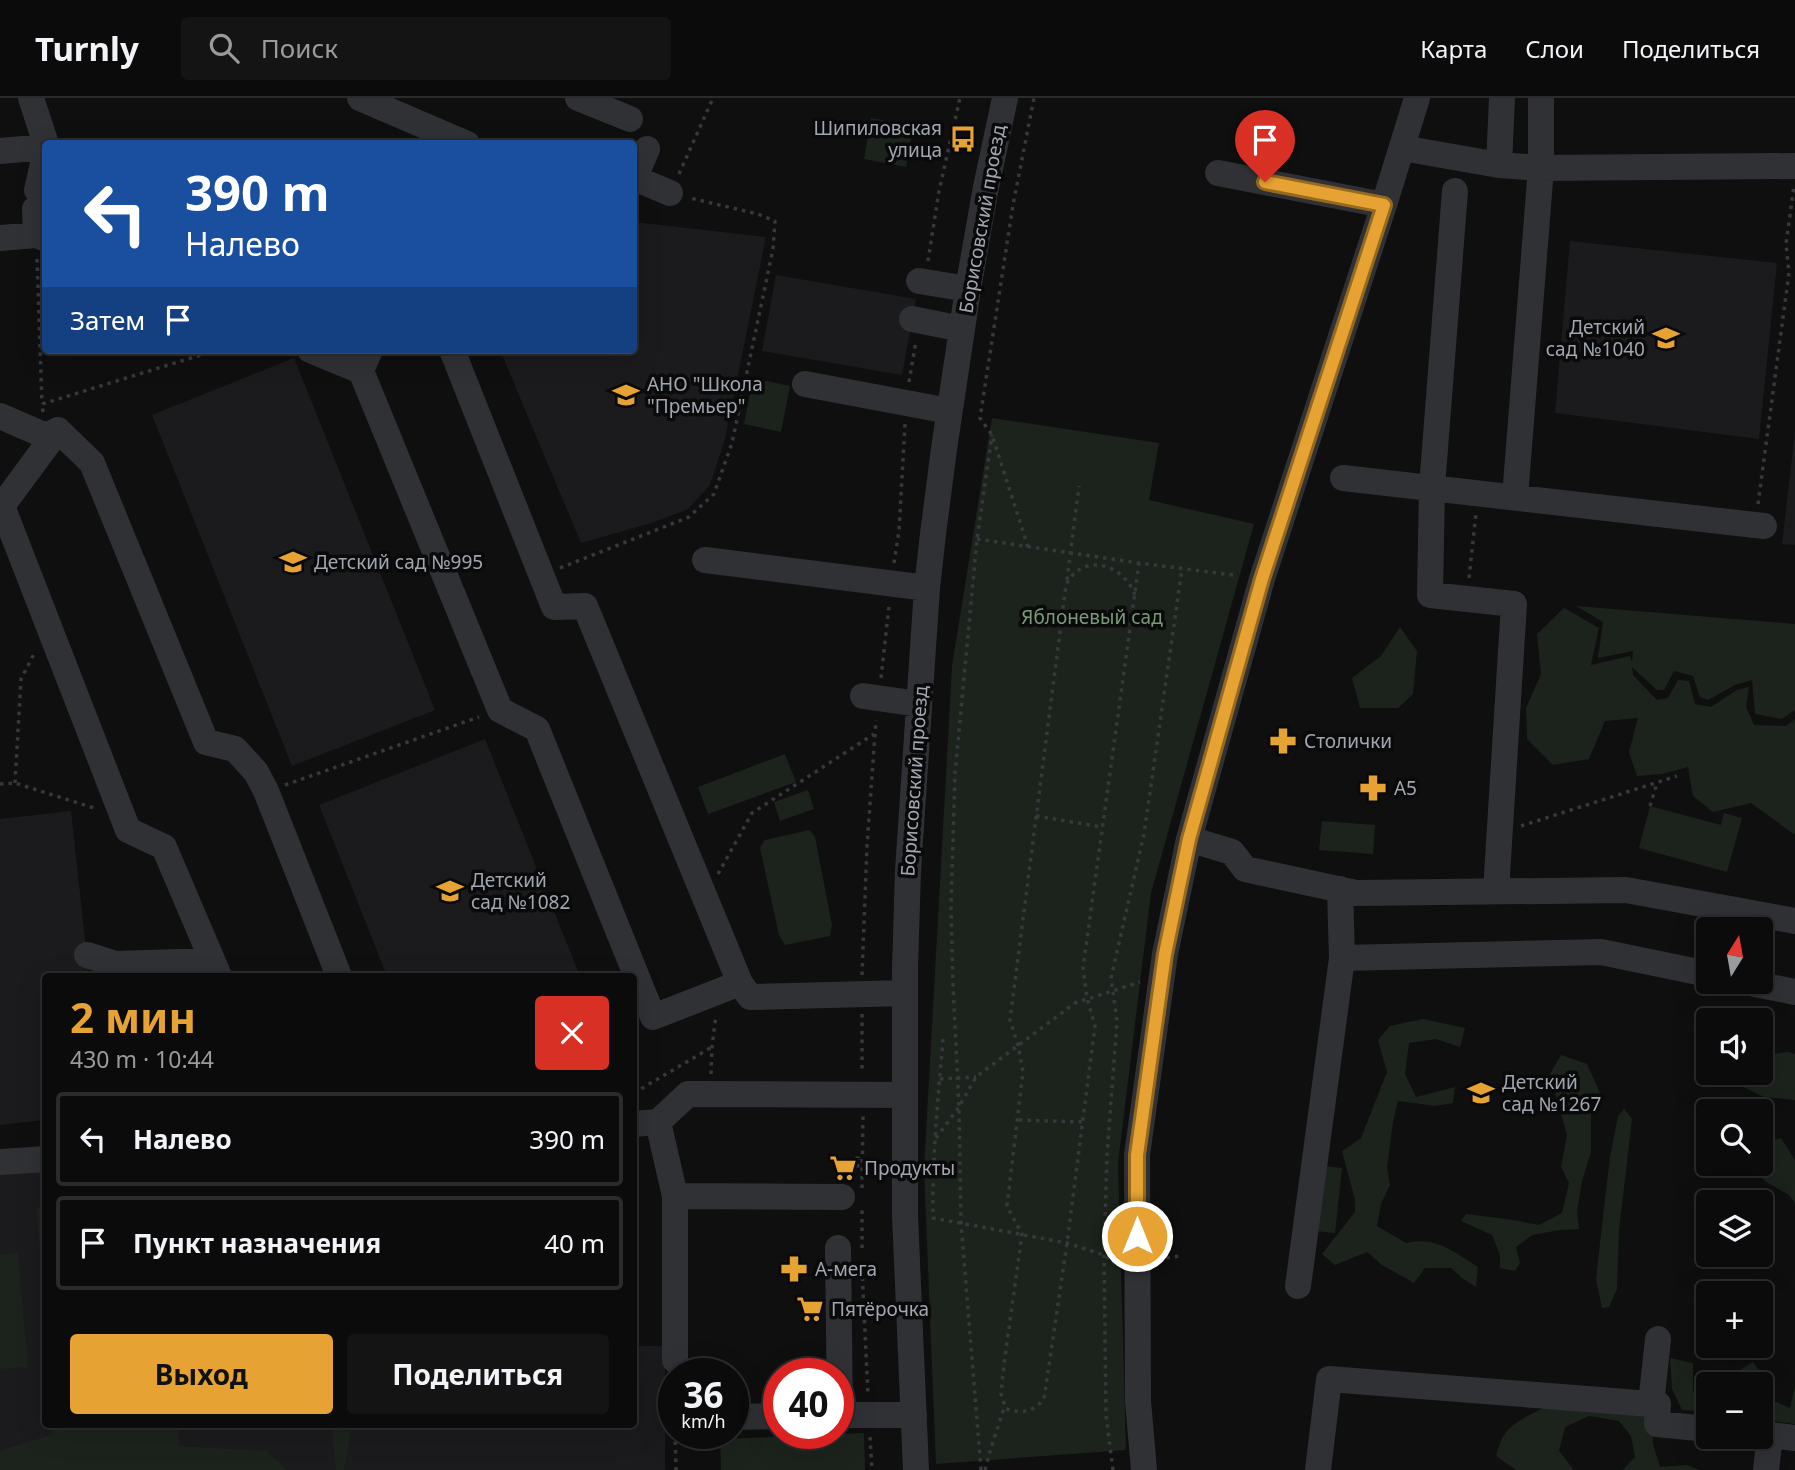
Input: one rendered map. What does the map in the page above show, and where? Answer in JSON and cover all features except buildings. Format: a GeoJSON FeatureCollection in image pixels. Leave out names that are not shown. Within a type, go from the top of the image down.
{"type":"FeatureCollection","features":[{"type":"Feature","properties":{"kind":"street"},"geometry":{"type":"LineString","coordinates":[[31,98],[44,140]]}},
{"type":"Feature","properties":{"kind":"street"},"geometry":{"type":"LineString","coordinates":[[360,98],[458,140]]}},
{"type":"Feature","properties":{"kind":"street"},"geometry":{"type":"LineString","coordinates":[[578,98],[630,119]]}},
{"type":"Feature","properties":{"kind":"street","name":"Борисовский проезд"},"geometry":{"type":"LineString","coordinates":[[916,1470],[905,1215],[908,871],[927,587],[934,523],[968,289],[1005,98]]}},
{"type":"Feature","properties":{"kind":"street"},"geometry":{"type":"LineString","coordinates":[[1144,1470],[1138,1401],[1137,1155],[1165,954],[1189,839],[1262,579],[1417,98]]}},
{"type":"Feature","properties":{"kind":"street"},"geometry":{"type":"LineString","coordinates":[[1499,164],[1502,98]]}},
{"type":"Feature","properties":{"kind":"street"},"geometry":{"type":"LineString","coordinates":[[1514,497],[1541,167],[1541,98]]}},
{"type":"Feature","properties":{"kind":"street"},"geometry":{"type":"LineString","coordinates":[[0,151],[42,147]]}},
{"type":"Feature","properties":{"kind":"street"},"geometry":{"type":"LineString","coordinates":[[1402,148],[1499,164],[1541,167],[1795,166]]}},
{"type":"Feature","properties":{"kind":"street"},"geometry":{"type":"LineString","coordinates":[[637,171],[647,149]]}},
{"type":"Feature","properties":{"kind":"street"},"geometry":{"type":"LineString","coordinates":[[0,238],[41,237],[36,199],[42,168]]}},
{"type":"Feature","properties":{"kind":"street"},"geometry":{"type":"LineString","coordinates":[[1218,173],[1384,205]]}},
{"type":"Feature","properties":{"kind":"street"},"geometry":{"type":"LineString","coordinates":[[637,179],[670,193]]}},
{"type":"Feature","properties":{"kind":"street"},"geometry":{"type":"LineString","coordinates":[[1455,191],[1432,487],[1430,595],[1514,604],[1496,891]]}},
{"type":"Feature","properties":{"kind":"street"},"geometry":{"type":"LineString","coordinates":[[922,282],[968,289]]}},
{"type":"Feature","properties":{"kind":"street"},"geometry":{"type":"LineString","coordinates":[[916,319],[962,329]]}},
{"type":"Feature","properties":{"kind":"street"},"geometry":{"type":"LineString","coordinates":[[330,354],[366,361],[500,710],[537,729],[635,973]]}},
{"type":"Feature","properties":{"kind":"street"},"geometry":{"type":"LineString","coordinates":[[454,354],[554,607],[585,606],[704,897],[729,988]]}},
{"type":"Feature","properties":{"kind":"street"},"geometry":{"type":"LineString","coordinates":[[805,384],[949,411]]}},
{"type":"Feature","properties":{"kind":"street"},"geometry":{"type":"LineString","coordinates":[[0,416],[52,433],[92,463],[206,742],[234,749],[256,772],[338,973]]}},
{"type":"Feature","properties":{"kind":"street"},"geometry":{"type":"LineString","coordinates":[[52,433],[1,506],[128,831],[164,847],[216,969],[115,964],[87,955]]}},
{"type":"Feature","properties":{"kind":"street"},"geometry":{"type":"LineString","coordinates":[[1343,478],[1759,525]]}},
{"type":"Feature","properties":{"kind":"street"},"geometry":{"type":"LineString","coordinates":[[705,560],[927,587]]}},
{"type":"Feature","properties":{"kind":"street"},"geometry":{"type":"LineString","coordinates":[[871,697],[919,704]]}},
{"type":"Feature","properties":{"kind":"street"},"geometry":{"type":"LineString","coordinates":[[1189,839],[1232,852],[1245,869],[1356,893],[1626,890],[1795,921]]}},
{"type":"Feature","properties":{"kind":"street"},"geometry":{"type":"LineString","coordinates":[[1298,1286],[1342,958],[1340,889]]}},
{"type":"Feature","properties":{"kind":"street"},"geometry":{"type":"LineString","coordinates":[[1342,958],[1601,952],[1696,972]]}},
{"type":"Feature","properties":{"kind":"street"},"geometry":{"type":"LineString","coordinates":[[637,977],[653,1017],[729,988],[750,997],[905,993]]}},
{"type":"Feature","properties":{"kind":"street"},"geometry":{"type":"LineString","coordinates":[[1773,988],[1795,992]]}},
{"type":"Feature","properties":{"kind":"street"},"geometry":{"type":"LineString","coordinates":[[675,1358],[675,1196],[646,1123],[688,1094],[905,1095]]}},
{"type":"Feature","properties":{"kind":"street"},"geometry":{"type":"LineString","coordinates":[[0,1162],[42,1159]]}},
{"type":"Feature","properties":{"kind":"street"},"geometry":{"type":"LineString","coordinates":[[675,1196],[842,1198]]}},
{"type":"Feature","properties":{"kind":"street"},"geometry":{"type":"LineString","coordinates":[[838,1248],[839,1358]]}},
{"type":"Feature","properties":{"kind":"street"},"geometry":{"type":"LineString","coordinates":[[1651,1404],[1658,1339]]}},
{"type":"Feature","properties":{"kind":"street"},"geometry":{"type":"LineString","coordinates":[[1318,1470],[1329,1378],[1658,1404],[1657,1424],[1696,1428]]}},
{"type":"Feature","properties":{"kind":"street"},"geometry":{"type":"LineString","coordinates":[[854,1415],[914,1415]]}},
{"type":"Feature","properties":{"kind":"street"},"geometry":{"type":"LineString","coordinates":[[1766,1470],[1775,1436]]}},
{"type":"Feature","properties":{"kind":"path"},"geometry":{"type":"LineString","coordinates":[[542,575],[689,517],[714,494],[732,443],[774,249],[775,221],[758,214],[670,193],[713,98]]}},
{"type":"Feature","properties":{"kind":"path"},"geometry":{"type":"LineString","coordinates":[[922,282],[960,98]]}},
{"type":"Feature","properties":{"kind":"path"},"geometry":{"type":"LineString","coordinates":[[1028,547],[992,435],[980,418],[1013,205],[1034,98]]}},
{"type":"Feature","properties":{"kind":"path"},"geometry":{"type":"LineString","coordinates":[[1759,525],[1789,274],[1786,244],[1795,177]]}},
{"type":"Feature","properties":{"kind":"path"},"geometry":{"type":"LineString","coordinates":[[41,237],[42,404],[52,433]]}},
{"type":"Feature","properties":{"kind":"path"},"geometry":{"type":"LineString","coordinates":[[872,1470],[862,1257],[862,995],[874,734],[871,697],[899,531],[906,402],[916,319]]}},
{"type":"Feature","properties":{"kind":"path"},"geometry":{"type":"LineString","coordinates":[[42,404],[204,354]]}},
{"type":"Feature","properties":{"kind":"path"},"geometry":{"type":"LineString","coordinates":[[983,1470],[961,1223],[951,906],[954,788],[977,539],[992,435]]}},
{"type":"Feature","properties":{"kind":"path"},"geometry":{"type":"LineString","coordinates":[[1079,486],[1010,1020],[1023,1072],[1007,1206],[1022,1234],[1003,1364],[1002,1394],[1006,1409],[1021,1412],[1036,1408],[1044,1399],[1067,1243],[1095,1026],[1087,998],[1083,968],[1139,563]]}},
{"type":"Feature","properties":{"kind":"path"},"geometry":{"type":"LineString","coordinates":[[1467,599],[1478,493]]}},
{"type":"Feature","properties":{"kind":"path"},"geometry":{"type":"LineString","coordinates":[[977,539],[1233,575]]}},
{"type":"Feature","properties":{"kind":"path"},"geometry":{"type":"LineString","coordinates":[[1066,585],[1076,572],[1103,566],[1112,568],[1126,579],[1135,595]]}},
{"type":"Feature","properties":{"kind":"path"},"geometry":{"type":"LineString","coordinates":[[1113,1470],[1106,1415],[1104,1255],[1107,1154],[1117,1021],[1111,978],[1144,834],[1182,569]]}},
{"type":"Feature","properties":{"kind":"path"},"geometry":{"type":"LineString","coordinates":[[15,783],[21,679],[48,626]]}},
{"type":"Feature","properties":{"kind":"path"},"geometry":{"type":"LineString","coordinates":[[266,791],[500,710]]}},
{"type":"Feature","properties":{"kind":"path"},"geometry":{"type":"LineString","coordinates":[[704,897],[752,813],[874,734]]}},
{"type":"Feature","properties":{"kind":"path"},"geometry":{"type":"LineString","coordinates":[[1499,833],[1677,776]]}},
{"type":"Feature","properties":{"kind":"path"},"geometry":{"type":"LineString","coordinates":[[0,784],[15,783],[122,817]]}},
{"type":"Feature","properties":{"kind":"path"},"geometry":{"type":"LineString","coordinates":[[1650,806],[1657,783]]}},
{"type":"Feature","properties":{"kind":"path"},"geometry":{"type":"LineString","coordinates":[[1036,816],[1102,827]]}},
{"type":"Feature","properties":{"kind":"path"},"geometry":{"type":"LineString","coordinates":[[935,1140],[959,1107],[976,1077],[1018,1045],[1074,1003],[1145,980]]}},
{"type":"Feature","properties":{"kind":"path"},"geometry":{"type":"LineString","coordinates":[[710,1094],[712,1047],[729,988]]}},
{"type":"Feature","properties":{"kind":"path"},"geometry":{"type":"LineString","coordinates":[[943,1039],[932,1187],[933,1218],[1067,1243],[1104,1255],[1117,1265]]}},
{"type":"Feature","properties":{"kind":"path"},"geometry":{"type":"LineString","coordinates":[[637,1091],[712,1047]]}},
{"type":"Feature","properties":{"kind":"path"},"geometry":{"type":"LineString","coordinates":[[940,1079],[976,1077]]}},
{"type":"Feature","properties":{"kind":"path"},"geometry":{"type":"LineString","coordinates":[[1018,1120],[1083,1122]]}},
{"type":"Feature","properties":{"kind":"path"},"geometry":{"type":"LineString","coordinates":[[852,1170],[858,1170],[857,1158],[862,1159]]}},
{"type":"Feature","properties":{"kind":"path"},"geometry":{"type":"LineString","coordinates":[[983,1470],[1005,1405]]}},
{"type":"Feature","properties":{"kind":"path"},"geometry":{"type":"LineString","coordinates":[[675,1449],[676,1470]]}},
{"type":"Feature","properties":{"kind":"shaded area","name":"АНО \"Школа \"Премьер\""},"geometry":{"type":"Polygon","coordinates":[[[637,222],[766,237],[725,439],[710,485],[687,510],[581,543],[502,354],[637,354],[637,222]]]}},
{"type":"Feature","properties":{"kind":"shaded area","name":"Детский сад №1040"},"geometry":{"type":"Polygon","coordinates":[[[1570,241],[1777,263],[1759,439],[1555,413],[1570,241]]]}},
{"type":"Feature","properties":{"kind":"shaded area"},"geometry":{"type":"Polygon","coordinates":[[[776,275],[916,299],[902,375],[762,351],[776,275]]]}},
{"type":"Feature","properties":{"kind":"shaded area","name":"Детский сад №995"},"geometry":{"type":"Polygon","coordinates":[[[294,358],[435,710],[292,766],[152,415],[294,358]]]}},
{"type":"Feature","properties":{"kind":"shaded area"},"geometry":{"type":"Polygon","coordinates":[[[1795,431],[1795,545],[1782,544],[1795,431]]]}},
{"type":"Feature","properties":{"kind":"shaded area","name":"Детский сад №1082"},"geometry":{"type":"Polygon","coordinates":[[[485,739],[579,973],[386,973],[319,805],[485,739]]]}},
{"type":"Feature","properties":{"kind":"shaded area"},"geometry":{"type":"Polygon","coordinates":[[[71,811],[89,973],[42,973],[42,1120],[0,1125],[0,819],[71,811]]]}},
{"type":"Feature","properties":{"kind":"shaded area"},"geometry":{"type":"Polygon","coordinates":[[[42,1164],[42,1428],[637,1428],[637,1346],[665,1346],[665,1358],[658,1358],[658,1449],[665,1449],[665,1470],[0,1470],[0,1168],[42,1164]]]}},
{"type":"Feature","properties":{"kind":"green space"},"geometry":{"type":"Polygon","coordinates":[[[871,118],[913,125],[906,167],[864,159],[871,118]]]}},
{"type":"Feature","properties":{"kind":"green space"},"geometry":{"type":"Polygon","coordinates":[[[753,378],[790,386],[781,432],[744,424],[753,378]]]}},
{"type":"Feature","properties":{"kind":"green space","name":"Яблоневый сад"},"geometry":{"type":"Polygon","coordinates":[[[992,418],[1159,443],[1149,500],[1254,524],[1151,893],[1118,1163],[1126,1450],[936,1464],[924,1169],[952,666],[992,418]]]}},
{"type":"Feature","properties":{"kind":"green space"},"geometry":{"type":"Polygon","coordinates":[[[1576,606],[1795,624],[1795,710],[1782,719],[1755,714],[1752,680],[1735,685],[1708,700],[1700,697],[1693,676],[1674,671],[1664,690],[1657,690],[1632,667],[1633,675],[1657,700],[1668,698],[1678,680],[1689,681],[1695,704],[1711,707],[1737,690],[1749,687],[1746,707],[1754,725],[1786,726],[1795,719],[1795,835],[1751,803],[1713,812],[1693,796],[1688,767],[1662,774],[1637,776],[1629,752],[1638,718],[1605,721],[1589,759],[1553,765],[1527,739],[1526,708],[1541,674],[1537,634],[1564,608],[1599,628],[1591,665],[1630,656],[1632,662],[1633,651],[1598,658],[1603,622],[1576,606]]]}},
{"type":"Feature","properties":{"kind":"green space"},"geometry":{"type":"Polygon","coordinates":[[[1400,627],[1417,651],[1413,694],[1398,708],[1360,708],[1352,678],[1381,656],[1400,627]]]}},
{"type":"Feature","properties":{"kind":"green space"},"geometry":{"type":"Polygon","coordinates":[[[785,754],[796,782],[708,814],[698,787],[785,754]]]}},
{"type":"Feature","properties":{"kind":"green space"},"geometry":{"type":"Polygon","coordinates":[[[808,790],[814,809],[780,821],[774,802],[808,790]]]}},
{"type":"Feature","properties":{"kind":"green space"},"geometry":{"type":"Polygon","coordinates":[[[1650,806],[1721,825],[1724,813],[1742,818],[1727,872],[1639,848],[1650,806]]]}},
{"type":"Feature","properties":{"kind":"green space"},"geometry":{"type":"Polygon","coordinates":[[[1322,821],[1375,825],[1373,854],[1319,850],[1322,821]]]}},
{"type":"Feature","properties":{"kind":"green space"},"geometry":{"type":"Polygon","coordinates":[[[809,830],[815,837],[832,925],[830,936],[785,945],[779,935],[760,848],[765,840],[809,830]]]}},
{"type":"Feature","properties":{"kind":"green space"},"geometry":{"type":"Polygon","coordinates":[[[1423,1019],[1465,1028],[1460,1047],[1436,1039],[1409,1043],[1405,1074],[1416,1097],[1455,1087],[1453,1103],[1435,1106],[1398,1101],[1387,1168],[1390,1185],[1381,1204],[1377,1226],[1406,1243],[1417,1241],[1436,1244],[1461,1256],[1478,1267],[1476,1287],[1451,1268],[1425,1268],[1414,1283],[1382,1265],[1367,1252],[1335,1265],[1322,1254],[1355,1212],[1355,1200],[1342,1151],[1361,1138],[1387,1072],[1378,1040],[1390,1026],[1423,1019]]]}},
{"type":"Feature","properties":{"kind":"green space"},"geometry":{"type":"Polygon","coordinates":[[[1773,1054],[1795,1054],[1795,1100],[1764,1097],[1739,1085],[1773,1085],[1773,1054]]]}},
{"type":"Feature","properties":{"kind":"green space"},"geometry":{"type":"Polygon","coordinates":[[[1561,1055],[1587,1064],[1600,1093],[1591,1111],[1591,1152],[1582,1181],[1577,1212],[1579,1229],[1532,1235],[1516,1247],[1520,1263],[1515,1271],[1500,1268],[1500,1255],[1492,1235],[1461,1221],[1466,1214],[1539,1225],[1562,1213],[1569,1183],[1561,1167],[1567,1135],[1550,1074],[1561,1055]]]}},
{"type":"Feature","properties":{"kind":"green space"},"geometry":{"type":"Polygon","coordinates":[[[1624,1109],[1632,1119],[1619,1230],[1617,1289],[1609,1307],[1602,1308],[1596,1280],[1602,1225],[1610,1157],[1618,1116],[1624,1109]]]}},
{"type":"Feature","properties":{"kind":"green space"},"geometry":{"type":"Polygon","coordinates":[[[1781,1138],[1795,1160],[1795,1203],[1789,1195],[1766,1182],[1761,1176],[1773,1176],[1773,1141],[1781,1138]]]}},
{"type":"Feature","properties":{"kind":"green space"},"geometry":{"type":"Polygon","coordinates":[[[1322,1166],[1342,1168],[1335,1233],[1315,1231],[1322,1166]]]}},
{"type":"Feature","properties":{"kind":"green space"},"geometry":{"type":"Polygon","coordinates":[[[42,1207],[42,1284],[37,1208],[42,1207]]]}},
{"type":"Feature","properties":{"kind":"green space"},"geometry":{"type":"Polygon","coordinates":[[[18,1253],[28,1367],[0,1369],[0,1254],[18,1253]]]}},
{"type":"Feature","properties":{"kind":"green space"},"geometry":{"type":"Polygon","coordinates":[[[1670,1358],[1693,1363],[1696,1411],[1682,1410],[1672,1389],[1670,1358]]]}},
{"type":"Feature","properties":{"kind":"green space"},"geometry":{"type":"Polygon","coordinates":[[[1753,1362],[1760,1372],[1739,1372],[1753,1362]]]}},
{"type":"Feature","properties":{"kind":"green space"},"geometry":{"type":"Polygon","coordinates":[[[1795,1385],[1795,1424],[1773,1421],[1773,1401],[1790,1408],[1795,1385]]]}},
{"type":"Feature","properties":{"kind":"green space"},"geometry":{"type":"Polygon","coordinates":[[[1557,1402],[1652,1415],[1653,1444],[1660,1467],[1687,1465],[1700,1470],[1623,1470],[1635,1457],[1631,1436],[1619,1421],[1589,1416],[1565,1427],[1559,1451],[1574,1470],[1516,1470],[1496,1456],[1501,1440],[1508,1430],[1528,1416],[1557,1402]]]}},
{"type":"Feature","properties":{"kind":"green space"},"geometry":{"type":"Polygon","coordinates":[[[53,1428],[179,1428],[178,1446],[266,1451],[287,1470],[0,1470],[0,1451],[53,1434],[53,1428]]]}},
{"type":"Feature","properties":{"kind":"green space"},"geometry":{"type":"Polygon","coordinates":[[[332,1428],[351,1428],[344,1470],[336,1470],[332,1428]]]}},
{"type":"Feature","properties":{"kind":"green space"},"geometry":{"type":"Polygon","coordinates":[[[854,1433],[864,1433],[865,1470],[721,1470],[720,1449],[749,1449],[749,1438],[763,1437],[763,1449],[854,1449],[854,1433]]]}},
{"type":"Feature","properties":{"kind":"place","name":"Шипиловская улица"},"geometry":{"type":"Point","coordinates":[963,139]}},
{"type":"Feature","properties":{"kind":"place","name":"Детский сад №1040"},"geometry":{"type":"Point","coordinates":[1666,338]}},
{"type":"Feature","properties":{"kind":"place","name":"АНО \"Школа \"Премьер\""},"geometry":{"type":"Point","coordinates":[626,395]}},
{"type":"Feature","properties":{"kind":"place","name":"Детский сад №995"},"geometry":{"type":"Point","coordinates":[293,562]}},
{"type":"Feature","properties":{"kind":"place","name":"Столички"},"geometry":{"type":"Point","coordinates":[1283,741]}},
{"type":"Feature","properties":{"kind":"place","name":"А5"},"geometry":{"type":"Point","coordinates":[1373,788]}},
{"type":"Feature","properties":{"kind":"place","name":"Детский сад №1082"},"geometry":{"type":"Point","coordinates":[450,891]}},
{"type":"Feature","properties":{"kind":"place","name":"Детский сад №1267"},"geometry":{"type":"Point","coordinates":[1481,1093]}},
{"type":"Feature","properties":{"kind":"place","name":"Продукты"},"geometry":{"type":"Point","coordinates":[843,1168]}},
{"type":"Feature","properties":{"kind":"place","name":"А-мега"},"geometry":{"type":"Point","coordinates":[794,1269]}},
{"type":"Feature","properties":{"kind":"place","name":"Пятёрочка"},"geometry":{"type":"Point","coordinates":[810,1309]}},
{"type":"Feature","properties":{"kind":"route"},"geometry":{"type":"LineString","coordinates":[[1137,1236],[1137,1155],[1165,954],[1189,839],[1262,579],[1384,205],[1265,182]]}}]}
